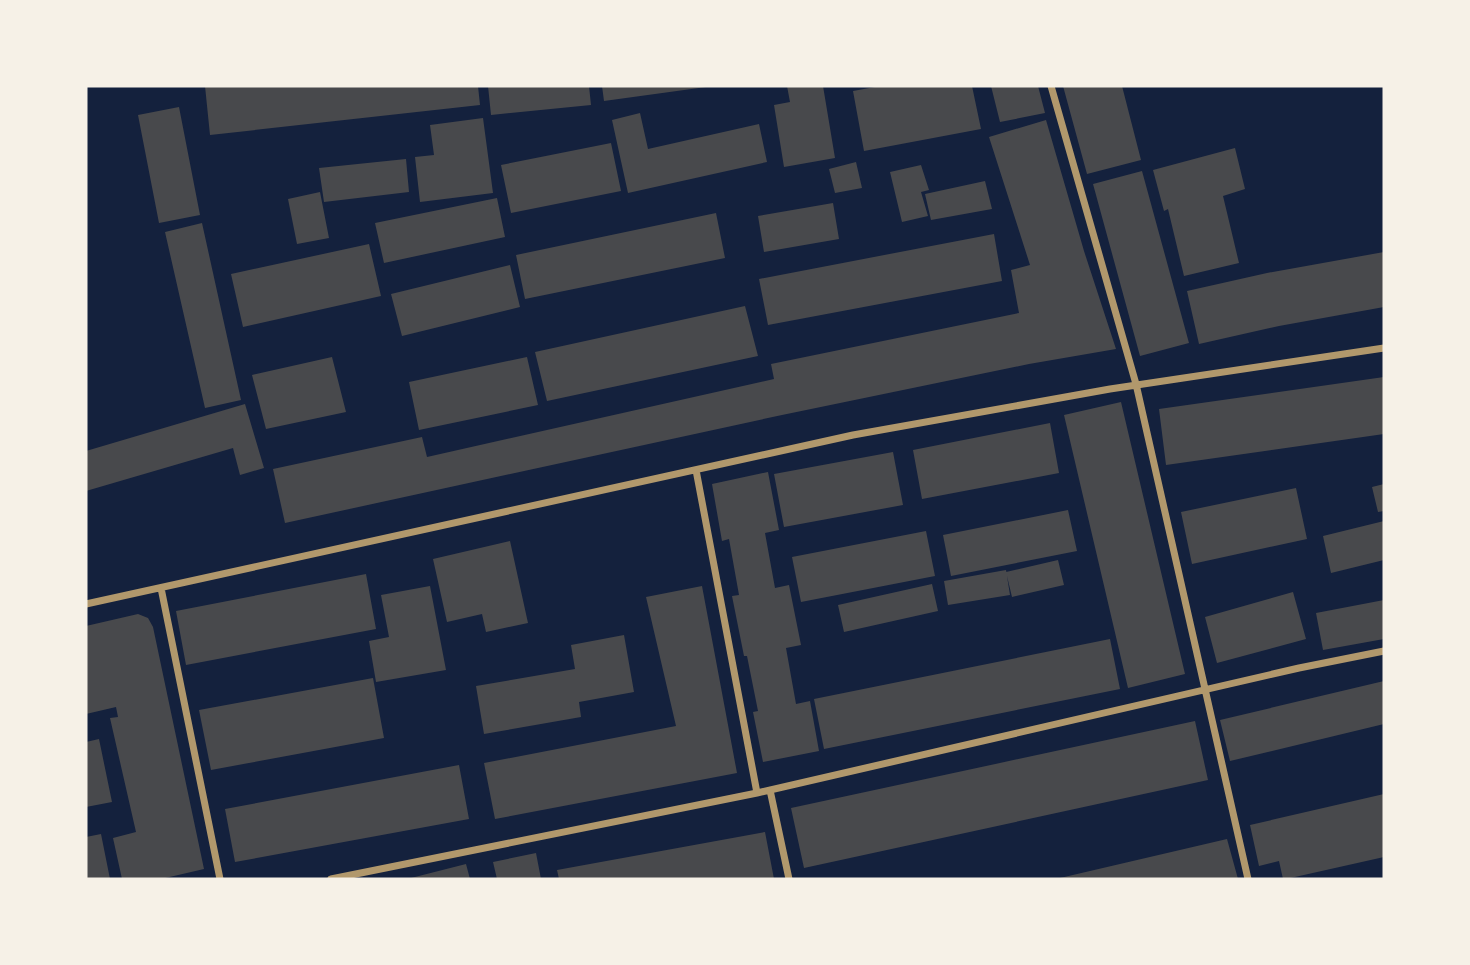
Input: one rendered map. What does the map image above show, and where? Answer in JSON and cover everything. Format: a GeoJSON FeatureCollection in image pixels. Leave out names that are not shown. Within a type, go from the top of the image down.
{"type":"FeatureCollection","features":[{"type":"Feature","properties":{"kind":"street"},"geometry":{"type":"LineString","coordinates":[[1051,86],[1136,384],[1248,879]]}},
{"type":"Feature","properties":{"kind":"street"},"geometry":{"type":"LineString","coordinates":[[86,604],[853,435],[1136,384],[1384,348]]}},
{"type":"Feature","properties":{"kind":"street"},"geometry":{"type":"LineString","coordinates":[[696,470],[757,793]]}},
{"type":"Feature","properties":{"kind":"street"},"geometry":{"type":"LineString","coordinates":[[161,588],[219,879]]}},
{"type":"Feature","properties":{"kind":"street"},"geometry":{"type":"LineString","coordinates":[[331,879],[757,793],[1384,651]]}},
{"type":"Feature","properties":{"kind":"street"},"geometry":{"type":"LineString","coordinates":[[770,790],[789,879]]}},
{"type":"Feature","properties":{"kind":"building"},"geometry":{"type":"Polygon","coordinates":[[[205,86],[478,86],[480,105],[210,135],[205,86]]]}},
{"type":"Feature","properties":{"kind":"building"},"geometry":{"type":"Polygon","coordinates":[[[488,86],[589,86],[591,105],[491,115],[488,86]]]}},
{"type":"Feature","properties":{"kind":"building"},"geometry":{"type":"Polygon","coordinates":[[[602,86],[706,86],[706,87],[604,101],[602,86]]]}},
{"type":"Feature","properties":{"kind":"building"},"geometry":{"type":"Polygon","coordinates":[[[787,86],[823,86],[835,158],[784,167],[774,105],[790,102],[787,86]]]}},
{"type":"Feature","properties":{"kind":"building"},"geometry":{"type":"Polygon","coordinates":[[[880,86],[972,86],[981,129],[864,151],[853,91],[880,86]]]}},
{"type":"Feature","properties":{"kind":"building"},"geometry":{"type":"Polygon","coordinates":[[[991,86],[1038,86],[1045,113],[1000,122],[991,86]]]}},
{"type":"Feature","properties":{"kind":"building"},"geometry":{"type":"Polygon","coordinates":[[[1063,86],[1122,86],[1141,160],[1087,174],[1063,86]]]}},
{"type":"Feature","properties":{"kind":"building"},"geometry":{"type":"Polygon","coordinates":[[[179,107],[200,215],[159,223],[138,115],[179,107]]]}},
{"type":"Feature","properties":{"kind":"building"},"geometry":{"type":"Polygon","coordinates":[[[640,113],[648,149],[759,124],[767,162],[628,193],[612,120],[640,113]]]}},
{"type":"Feature","properties":{"kind":"building"},"geometry":{"type":"Polygon","coordinates":[[[483,118],[493,193],[420,202],[415,157],[434,155],[430,125],[483,118]]]}},
{"type":"Feature","properties":{"kind":"building"},"geometry":{"type":"Polygon","coordinates":[[[1046,120],[1116,349],[1029,364],[782,415],[285,523],[273,469],[422,437],[427,457],[774,379],[771,364],[1019,313],[1011,270],[1030,265],[989,137],[1046,120]]]}},
{"type":"Feature","properties":{"kind":"building"},"geometry":{"type":"Polygon","coordinates":[[[611,143],[621,191],[511,213],[501,165],[611,143]]]}},
{"type":"Feature","properties":{"kind":"building"},"geometry":{"type":"Polygon","coordinates":[[[1235,148],[1245,189],[1223,196],[1239,263],[1184,276],[1168,209],[1164,211],[1153,170],[1235,148]]]}},
{"type":"Feature","properties":{"kind":"building"},"geometry":{"type":"Polygon","coordinates":[[[406,159],[409,192],[324,202],[319,168],[406,159]]]}},
{"type":"Feature","properties":{"kind":"building"},"geometry":{"type":"Polygon","coordinates":[[[856,162],[862,188],[835,193],[829,169],[856,162]]]}},
{"type":"Feature","properties":{"kind":"building"},"geometry":{"type":"Polygon","coordinates":[[[921,165],[929,190],[921,192],[928,216],[902,222],[890,172],[921,165]]]}},
{"type":"Feature","properties":{"kind":"building"},"geometry":{"type":"Polygon","coordinates":[[[1142,171],[1189,343],[1140,356],[1093,184],[1142,171]]]}},
{"type":"Feature","properties":{"kind":"building"},"geometry":{"type":"Polygon","coordinates":[[[985,181],[992,209],[931,220],[925,194],[985,181]]]}},
{"type":"Feature","properties":{"kind":"building"},"geometry":{"type":"Polygon","coordinates":[[[320,192],[329,238],[297,244],[288,199],[320,192]]]}},
{"type":"Feature","properties":{"kind":"building"},"geometry":{"type":"Polygon","coordinates":[[[497,198],[505,237],[384,263],[375,223],[497,198]]]}},
{"type":"Feature","properties":{"kind":"building"},"geometry":{"type":"Polygon","coordinates":[[[833,203],[839,239],[764,252],[758,216],[833,203]]]}},
{"type":"Feature","properties":{"kind":"building"},"geometry":{"type":"Polygon","coordinates":[[[716,213],[725,258],[525,299],[516,255],[716,213]]]}},
{"type":"Feature","properties":{"kind":"building"},"geometry":{"type":"Polygon","coordinates":[[[202,223],[241,400],[205,408],[165,232],[202,223]]]}},
{"type":"Feature","properties":{"kind":"building"},"geometry":{"type":"Polygon","coordinates":[[[994,234],[1002,281],[768,325],[759,279],[994,234]]]}},
{"type":"Feature","properties":{"kind":"building"},"geometry":{"type":"Polygon","coordinates":[[[369,244],[381,296],[243,327],[231,274],[369,244]]]}},
{"type":"Feature","properties":{"kind":"building"},"geometry":{"type":"Polygon","coordinates":[[[1384,252],[1384,307],[1199,344],[1187,291],[1267,273],[1384,252]]]}},
{"type":"Feature","properties":{"kind":"building"},"geometry":{"type":"Polygon","coordinates":[[[510,265],[520,307],[402,336],[391,294],[510,265]]]}},
{"type":"Feature","properties":{"kind":"building"},"geometry":{"type":"Polygon","coordinates":[[[745,306],[758,356],[547,401],[535,352],[745,306]]]}},
{"type":"Feature","properties":{"kind":"building"},"geometry":{"type":"Polygon","coordinates":[[[332,357],[346,412],[266,429],[252,375],[332,357]]]}},
{"type":"Feature","properties":{"kind":"building"},"geometry":{"type":"Polygon","coordinates":[[[527,357],[538,405],[419,430],[409,382],[527,357]]]}},
{"type":"Feature","properties":{"kind":"building"},"geometry":{"type":"Polygon","coordinates":[[[1384,377],[1384,434],[1166,465],[1159,409],[1384,377]]]}},
{"type":"Feature","properties":{"kind":"building"},"geometry":{"type":"Polygon","coordinates":[[[1121,402],[1185,674],[1128,688],[1064,415],[1121,402]]]}},
{"type":"Feature","properties":{"kind":"building"},"geometry":{"type":"Polygon","coordinates":[[[245,404],[264,468],[240,475],[233,448],[86,491],[86,451],[245,404]]]}},
{"type":"Feature","properties":{"kind":"building"},"geometry":{"type":"Polygon","coordinates":[[[1050,423],[1059,473],[922,499],[913,450],[1050,423]]]}},
{"type":"Feature","properties":{"kind":"building"},"geometry":{"type":"Polygon","coordinates":[[[893,452],[903,505],[784,527],[774,474],[893,452]]]}},
{"type":"Feature","properties":{"kind":"building"},"geometry":{"type":"Polygon","coordinates":[[[768,472],[779,530],[765,533],[775,588],[789,585],[801,645],[786,648],[796,704],[810,701],[819,751],[763,762],[753,712],[758,711],[732,596],[739,595],[729,539],[722,541],[712,484],[768,472]]]}},
{"type":"Feature","properties":{"kind":"building"},"geometry":{"type":"Polygon","coordinates":[[[1384,484],[1384,511],[1378,512],[1372,487],[1384,484]]]}},
{"type":"Feature","properties":{"kind":"building"},"geometry":{"type":"Polygon","coordinates":[[[1296,488],[1307,539],[1192,564],[1181,512],[1296,488]]]}},
{"type":"Feature","properties":{"kind":"building"},"geometry":{"type":"Polygon","coordinates":[[[1068,510],[1077,551],[951,576],[943,535],[1068,510]]]}},
{"type":"Feature","properties":{"kind":"building"},"geometry":{"type":"Polygon","coordinates":[[[1384,521],[1384,560],[1331,573],[1323,536],[1384,521]]]}},
{"type":"Feature","properties":{"kind":"building"},"geometry":{"type":"Polygon","coordinates":[[[926,531],[935,576],[801,602],[792,557],[926,531]]]}},
{"type":"Feature","properties":{"kind":"building"},"geometry":{"type":"Polygon","coordinates":[[[510,541],[528,623],[486,632],[482,614],[447,622],[433,559],[510,541]]]}},
{"type":"Feature","properties":{"kind":"building"},"geometry":{"type":"Polygon","coordinates":[[[1058,560],[1064,585],[1012,597],[1006,572],[1058,560]]]}},
{"type":"Feature","properties":{"kind":"building"},"geometry":{"type":"Polygon","coordinates":[[[1006,570],[1010,595],[948,605],[944,581],[1006,570]]]}},
{"type":"Feature","properties":{"kind":"building"},"geometry":{"type":"Polygon","coordinates":[[[366,574],[376,629],[186,665],[176,611],[366,574]]]}},
{"type":"Feature","properties":{"kind":"building"},"geometry":{"type":"Polygon","coordinates":[[[932,584],[938,611],[844,632],[838,605],[932,584]]]}},
{"type":"Feature","properties":{"kind":"building"},"geometry":{"type":"Polygon","coordinates":[[[430,586],[446,670],[376,682],[369,641],[389,637],[381,595],[430,586]]]}},
{"type":"Feature","properties":{"kind":"building"},"geometry":{"type":"Polygon","coordinates":[[[702,586],[737,773],[495,819],[484,763],[676,726],[646,597],[702,586]]]}},
{"type":"Feature","properties":{"kind":"building"},"geometry":{"type":"Polygon","coordinates":[[[1293,592],[1306,639],[1217,663],[1205,617],[1293,592]]]}},
{"type":"Feature","properties":{"kind":"building"},"geometry":{"type":"Polygon","coordinates":[[[1384,600],[1384,639],[1323,650],[1316,613],[1384,600]]]}},
{"type":"Feature","properties":{"kind":"building"},"geometry":{"type":"Polygon","coordinates":[[[138,614],[148,618],[153,627],[204,869],[161,879],[122,879],[113,838],[136,832],[110,718],[118,717],[116,707],[86,714],[86,626],[138,614]]]}},
{"type":"Feature","properties":{"kind":"building"},"geometry":{"type":"Polygon","coordinates":[[[624,635],[634,692],[579,702],[581,717],[484,734],[476,686],[575,669],[571,645],[624,635]]]}},
{"type":"Feature","properties":{"kind":"building"},"geometry":{"type":"Polygon","coordinates":[[[1110,639],[1120,689],[824,749],[814,699],[1110,639]]]}},
{"type":"Feature","properties":{"kind":"building"},"geometry":{"type":"Polygon","coordinates":[[[373,678],[384,738],[211,770],[199,710],[373,678]]]}},
{"type":"Feature","properties":{"kind":"building"},"geometry":{"type":"Polygon","coordinates":[[[1384,681],[1384,724],[1230,761],[1220,720],[1384,681]]]}},
{"type":"Feature","properties":{"kind":"building"},"geometry":{"type":"Polygon","coordinates":[[[1195,721],[1208,780],[804,868],[791,808],[1195,721]]]}},
{"type":"Feature","properties":{"kind":"building"},"geometry":{"type":"Polygon","coordinates":[[[99,739],[112,802],[86,807],[86,742],[99,739]]]}},
{"type":"Feature","properties":{"kind":"building"},"geometry":{"type":"Polygon","coordinates":[[[459,765],[469,819],[235,862],[225,809],[459,765]]]}},
{"type":"Feature","properties":{"kind":"building"},"geometry":{"type":"Polygon","coordinates":[[[1384,794],[1384,857],[1286,879],[1283,879],[1279,861],[1259,866],[1250,825],[1384,794]]]}},
{"type":"Feature","properties":{"kind":"building"},"geometry":{"type":"Polygon","coordinates":[[[765,832],[774,879],[559,879],[557,870],[765,832]]]}},
{"type":"Feature","properties":{"kind":"building"},"geometry":{"type":"Polygon","coordinates":[[[101,834],[110,879],[86,879],[86,837],[101,834]]]}},
{"type":"Feature","properties":{"kind":"building"},"geometry":{"type":"Polygon","coordinates":[[[1227,839],[1238,879],[1060,879],[1060,878],[1227,839]]]}},
{"type":"Feature","properties":{"kind":"building"},"geometry":{"type":"Polygon","coordinates":[[[536,853],[541,879],[497,879],[493,862],[536,853]]]}},
{"type":"Feature","properties":{"kind":"building"},"geometry":{"type":"Polygon","coordinates":[[[466,864],[470,879],[411,879],[411,878],[466,864]]]}}]}
